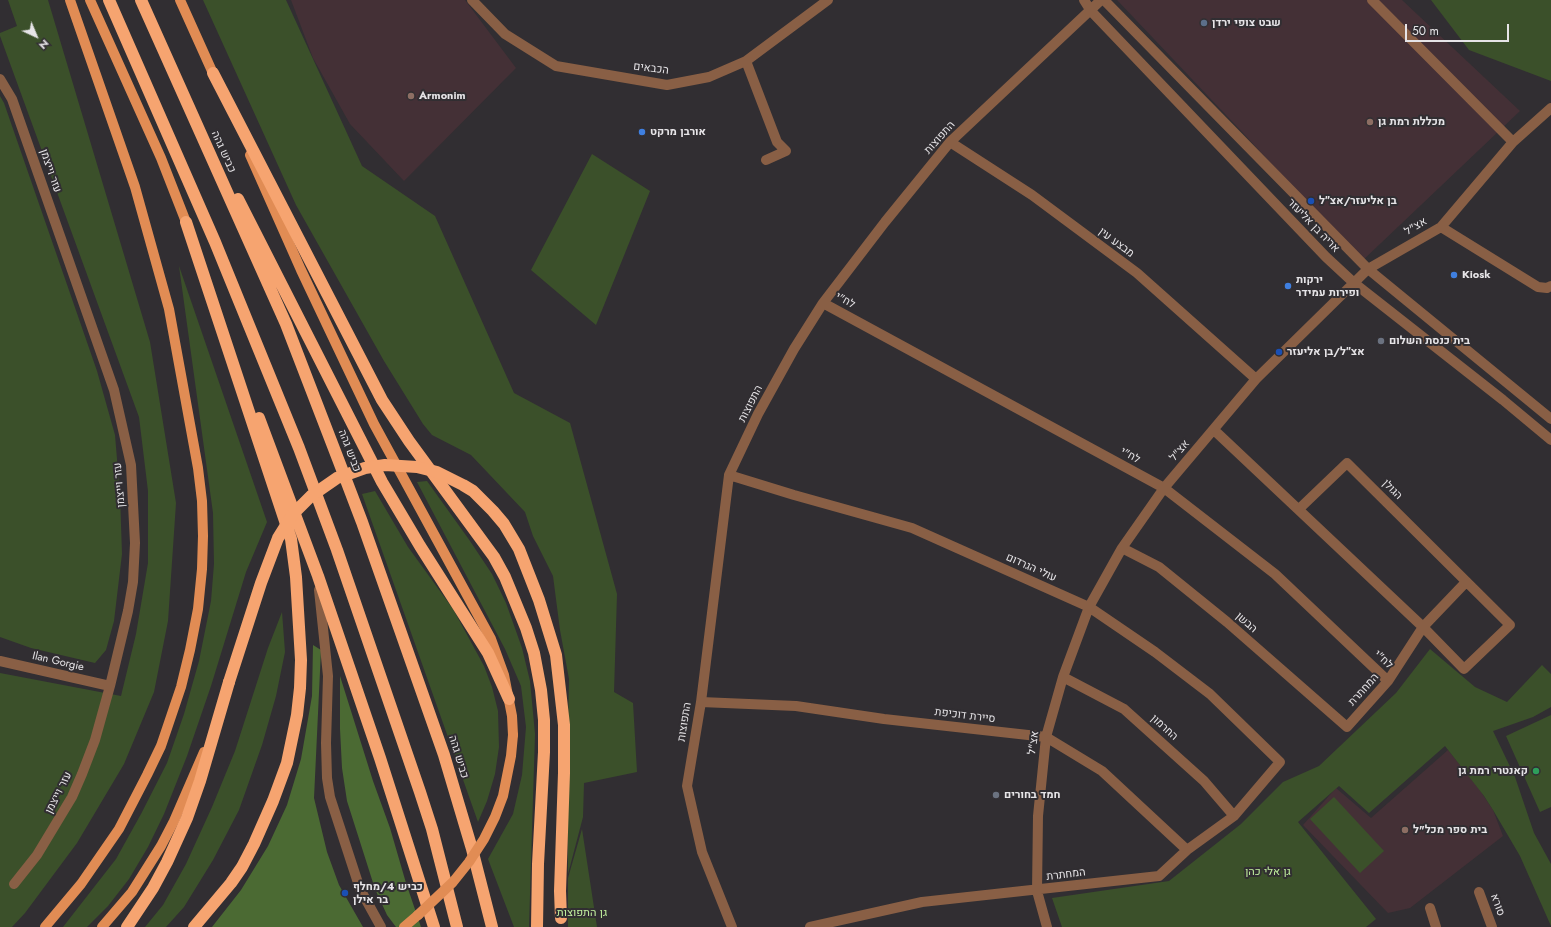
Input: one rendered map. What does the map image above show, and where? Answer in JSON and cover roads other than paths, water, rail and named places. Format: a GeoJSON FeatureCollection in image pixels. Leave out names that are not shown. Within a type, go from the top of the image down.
{"type":"FeatureCollection","features":[{"type":"Feature","properties":{"kind":"highway"},"geometry":{"type":"LineString","coordinates":[[109,0],[215,242],[300,448],[337,550],[420,792],[432,829],[457,927]]}},
{"type":"Feature","properties":{"kind":"highway","name":"כביש גהה"},"geometry":{"type":"LineString","coordinates":[[141,0],[286,324],[360,515],[444,755],[472,849],[492,927]]}},
{"type":"Feature","properties":{"kind":"highway"},"geometry":{"type":"LineString","coordinates":[[170,66],[382,482],[420,546],[488,653],[509,698]]}},
{"type":"Feature","properties":{"kind":"highway"},"geometry":{"type":"LineString","coordinates":[[213,73],[382,400],[409,441],[494,557],[505,577],[524,622],[534,653],[541,690],[544,720],[537,927]]}},
{"type":"Feature","properties":{"kind":"highway"},"geometry":{"type":"LineString","coordinates":[[186,222],[318,576],[397,811],[434,927]]}},
{"type":"Feature","properties":{"kind":"highway"},"geometry":{"type":"LineString","coordinates":[[186,222],[290,539],[296,577],[301,660],[297,715],[287,763],[276,795],[242,867],[231,883],[194,927]]}},
{"type":"Feature","properties":{"kind":"highway"},"geometry":{"type":"LineString","coordinates":[[127,927],[153,888],[178,839],[194,801],[229,682],[278,538],[293,514],[311,496],[325,485],[337,478],[365,468],[385,465],[417,467],[437,472],[473,491],[494,511],[519,549],[539,600],[556,654],[564,725],[560,891],[561,923]]}},
{"type":"Feature","properties":{"kind":"main road"},"geometry":{"type":"LineString","coordinates":[[45,927],[81,884],[119,828],[145,780],[160,746],[181,687],[190,650],[198,610],[202,569],[203,536],[202,501],[198,468],[169,309],[135,187],[70,0]]}},
{"type":"Feature","properties":{"kind":"main road"},"geometry":{"type":"LineString","coordinates":[[90,0],[161,158],[186,222]]}},
{"type":"Feature","properties":{"kind":"main road"},"geometry":{"type":"LineString","coordinates":[[180,0],[301,270],[364,403],[387,449],[491,639],[504,675],[512,716],[513,735],[511,756],[503,796],[495,817],[484,839],[453,882],[404,927]]}},
{"type":"Feature","properties":{"kind":"main road"},"geometry":{"type":"LineString","coordinates":[[102,927],[132,892],[161,846],[174,821],[217,722]]}},
{"type":"Feature","properties":{"kind":"street","name":"הכבאים"},"geometry":{"type":"LineString","coordinates":[[472,0],[505,34],[556,66],[667,85],[708,77],[746,62],[828,0]]}},
{"type":"Feature","properties":{"kind":"street","name":"אריה בן אליעזר"},"geometry":{"type":"LineString","coordinates":[[1084,0],[1091,10],[1320,251],[1354,283],[1503,400],[1551,440]]}},
{"type":"Feature","properties":{"kind":"street","name":"אריה בן אליעזר"},"geometry":{"type":"LineString","coordinates":[[1103,0],[1368,269],[1551,419]]}},
{"type":"Feature","properties":{"kind":"street","name":"התפוצות"},"geometry":{"type":"LineString","coordinates":[[732,927],[702,852],[687,786],[701,702],[729,475],[758,414],[794,349],[823,303],[885,222],[950,142],[988,105],[1103,0]]}},
{"type":"Feature","properties":{"kind":"street"},"geometry":{"type":"LineString","coordinates":[[1372,0],[1513,142]]}},
{"type":"Feature","properties":{"kind":"street"},"geometry":{"type":"LineString","coordinates":[[746,62],[777,142],[786,150],[766,160]]}},
{"type":"Feature","properties":{"kind":"street","name":"עזר וייצמן"},"geometry":{"type":"LineString","coordinates":[[0,79],[12,99],[114,390],[131,465],[135,543],[133,582],[128,611],[110,686],[82,774],[72,797],[37,855],[14,884]]}},
{"type":"Feature","properties":{"kind":"street","name":"אצ\"ל"},"geometry":{"type":"LineString","coordinates":[[1047,927],[1038,891],[1038,816],[1046,738],[1063,678],[1089,607],[1122,548],[1164,488],[1256,379],[1368,269],[1441,227],[1513,142],[1551,108]]}},
{"type":"Feature","properties":{"kind":"street","name":"מבצע עין"},"geometry":{"type":"LineString","coordinates":[[950,142],[1032,194],[1137,273],[1256,379]]}},
{"type":"Feature","properties":{"kind":"street"},"geometry":{"type":"LineString","coordinates":[[1441,227],[1538,287],[1547,288],[1551,286]]}},
{"type":"Feature","properties":{"kind":"street","name":"לח\"י"},"geometry":{"type":"LineString","coordinates":[[823,303],[1164,488],[1275,574],[1388,681]]}},
{"type":"Feature","properties":{"kind":"street"},"geometry":{"type":"LineString","coordinates":[[1214,430],[1423,627],[1466,582]]}},
{"type":"Feature","properties":{"kind":"street","name":"הגולן"},"geometry":{"type":"LineString","coordinates":[[1299,509],[1347,463],[1510,625],[1464,669],[1423,627]]}},
{"type":"Feature","properties":{"kind":"street","name":"עולי הגרדום"},"geometry":{"type":"LineString","coordinates":[[729,475],[912,528],[1089,607],[1155,652],[1210,694],[1280,762]]}},
{"type":"Feature","properties":{"kind":"street","name":"הבשן"},"geometry":{"type":"LineString","coordinates":[[1122,548],[1159,567],[1227,622],[1347,727]]}},
{"type":"Feature","properties":{"kind":"street"},"geometry":{"type":"LineString","coordinates":[[318,576],[328,676],[326,743],[327,778],[330,797],[360,889],[381,927]]}},
{"type":"Feature","properties":{"kind":"street","name":"המחתרת"},"geometry":{"type":"LineString","coordinates":[[1347,727],[1388,681],[1423,627]]}},
{"type":"Feature","properties":{"kind":"street","name":"Ilan Gorgie"},"geometry":{"type":"LineString","coordinates":[[0,661],[110,686]]}},
{"type":"Feature","properties":{"kind":"street","name":"החרמון"},"geometry":{"type":"LineString","coordinates":[[1063,678],[1124,709],[1204,781],[1234,816]]}},
{"type":"Feature","properties":{"kind":"street","name":"סיירת דוכיפת"},"geometry":{"type":"LineString","coordinates":[[701,702],[796,706],[884,719],[1046,738],[1102,771],[1187,850]]}},
{"type":"Feature","properties":{"kind":"street","name":"המחתרת"},"geometry":{"type":"LineString","coordinates":[[810,927],[922,902],[1038,891],[1159,876],[1187,850],[1234,816],[1280,762]]}},
{"type":"Feature","properties":{"kind":"street","name":"סורא"},"geometry":{"type":"LineString","coordinates":[[1479,892],[1492,927]]}},
{"type":"Feature","properties":{"kind":"street"},"geometry":{"type":"LineString","coordinates":[[1430,908],[1436,927]]}},
{"type":"Feature","properties":{"kind":"place","name":"שבט צופי ירדן"},"geometry":{"type":"Point","coordinates":[1204,23]}},
{"type":"Feature","properties":{"kind":"place","name":"Armonim"},"geometry":{"type":"Point","coordinates":[411,96]}},
{"type":"Feature","properties":{"kind":"place","name":"מכללת רמת גן"},"geometry":{"type":"Point","coordinates":[1370,122]}},
{"type":"Feature","properties":{"kind":"place","name":"אורבן מרקט"},"geometry":{"type":"Point","coordinates":[642,132]}},
{"type":"Feature","properties":{"kind":"place","name":"בן אליעזר/אצ״ל"},"geometry":{"type":"Point","coordinates":[1311,201]}},
{"type":"Feature","properties":{"kind":"place","name":"Kiosk"},"geometry":{"type":"Point","coordinates":[1454,275]}},
{"type":"Feature","properties":{"kind":"place","name":"ירקות ופירות עמידר"},"geometry":{"type":"Point","coordinates":[1288,286]}},
{"type":"Feature","properties":{"kind":"place","name":"בית כנסת השלום"},"geometry":{"type":"Point","coordinates":[1381,341]}},
{"type":"Feature","properties":{"kind":"place","name":"אצ״ל/בן אליעזר"},"geometry":{"type":"Point","coordinates":[1279,352]}},
{"type":"Feature","properties":{"kind":"place","name":"קאנטרי רמת גן"},"geometry":{"type":"Point","coordinates":[1536,771]}},
{"type":"Feature","properties":{"kind":"place","name":"חמד בחורים"},"geometry":{"type":"Point","coordinates":[996,795]}},
{"type":"Feature","properties":{"kind":"place","name":"בית ספר מכל\"ל"},"geometry":{"type":"Point","coordinates":[1405,830]}},
{"type":"Feature","properties":{"kind":"place","name":"כביש 4/מחלף בר אילן"},"geometry":{"type":"Point","coordinates":[345,893]}},
{"type":"Feature","properties":{"kind":"park label","name":"גן אלי כהן"},"geometry":{"type":"Point","coordinates":[1268,872]}},
{"type":"Feature","properties":{"kind":"park label","name":"גן התפוצות"},"geometry":{"type":"Point","coordinates":[582,913]}}]}
